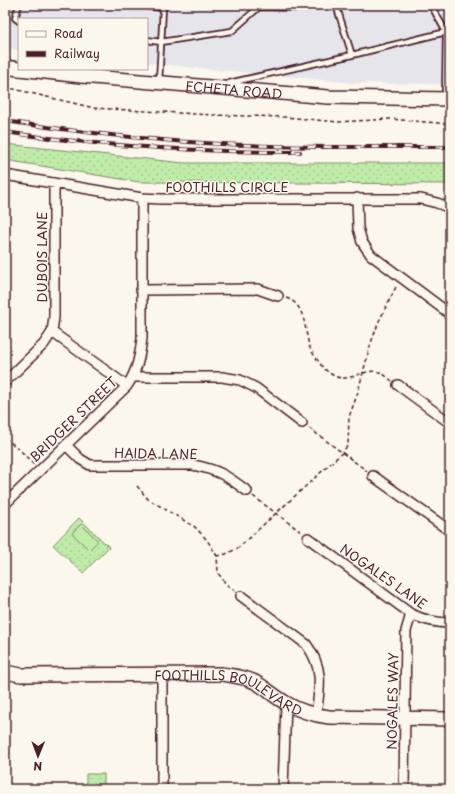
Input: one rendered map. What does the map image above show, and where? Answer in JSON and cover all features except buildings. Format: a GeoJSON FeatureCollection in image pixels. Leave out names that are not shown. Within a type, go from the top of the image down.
{"type":"FeatureCollection","features":[{"type":"Feature","properties":{"kind":"street","name":"ECHETA ROAD"},"geometry":{"type":"LineString","coordinates":[[5,67],[18,69]]}},
{"type":"Feature","properties":{"kind":"street","name":"ECHETA ROAD"},"geometry":{"type":"LineString","coordinates":[[30,70],[328,97],[447,99]]}},
{"type":"Feature","properties":{"kind":"street","name":"FOOTHILLS CIRCLE"},"geometry":{"type":"LineString","coordinates":[[5,175],[161,200],[357,198],[421,199],[450,208]]}},
{"type":"Feature","properties":{"kind":"street","name":"DUBOIS LANE"},"geometry":{"type":"LineString","coordinates":[[52,332],[54,317],[54,183]]}},
{"type":"Feature","properties":{"kind":"street","name":"BRIDGER STREET"},"geometry":{"type":"LineString","coordinates":[[5,504],[127,386],[133,377],[140,360],[142,338],[142,198]]}},
{"type":"Feature","properties":{"kind":"street"},"geometry":{"type":"LineString","coordinates":[[357,198],[358,228],[362,242],[371,255],[450,314]]}},
{"type":"Feature","properties":{"kind":"street"},"geometry":{"type":"LineString","coordinates":[[141,290],[258,289],[278,296]]}},
{"type":"Feature","properties":{"kind":"street"},"geometry":{"type":"LineString","coordinates":[[5,382],[44,344],[52,332],[127,386]]}},
{"type":"Feature","properties":{"kind":"street"},"geometry":{"type":"LineString","coordinates":[[133,377],[222,377],[240,380],[256,388],[302,423]]}},
{"type":"Feature","properties":{"kind":"street"},"geometry":{"type":"LineString","coordinates":[[398,386],[450,423]]}},
{"type":"Feature","properties":{"kind":"street","name":"HAIDA LANE"},"geometry":{"type":"LineString","coordinates":[[66,445],[80,459],[90,465],[193,465],[209,468],[226,475],[247,491]]}},
{"type":"Feature","properties":{"kind":"street"},"geometry":{"type":"LineString","coordinates":[[373,476],[450,531]]}},
{"type":"Feature","properties":{"kind":"street","name":"NOGALES LANE"},"geometry":{"type":"LineString","coordinates":[[308,538],[411,614],[423,620],[439,623],[450,623]]}},
{"type":"Feature","properties":{"kind":"street"},"geometry":{"type":"LineString","coordinates":[[241,596],[306,644],[313,654],[318,666],[320,682],[316,715]]}},
{"type":"Feature","properties":{"kind":"street","name":"NOGALES WAY"},"geometry":{"type":"LineString","coordinates":[[404,789],[406,631],[411,614]]}},
{"type":"Feature","properties":{"kind":"street","name":"FOOTHILLS BOULEVARD"},"geometry":{"type":"LineString","coordinates":[[5,672],[21,675],[222,674],[241,677],[255,682],[286,703],[302,711],[316,715],[329,717],[450,719]]}},
{"type":"Feature","properties":{"kind":"street"},"geometry":{"type":"LineString","coordinates":[[162,674],[162,789]]}},
{"type":"Feature","properties":{"kind":"street"},"geometry":{"type":"LineString","coordinates":[[283,789],[286,703]]}},
{"type":"Feature","properties":{"kind":"lane"},"geometry":{"type":"LineString","coordinates":[[18,20],[15,18],[19,5]]}},
{"type":"Feature","properties":{"kind":"lane"},"geometry":{"type":"LineString","coordinates":[[136,5],[164,6],[159,82]]}},
{"type":"Feature","properties":{"kind":"lane"},"geometry":{"type":"LineString","coordinates":[[148,40],[161,42],[232,31],[257,6],[333,5]]}},
{"type":"Feature","properties":{"kind":"lane"},"geometry":{"type":"LineString","coordinates":[[336,5],[352,55]]}},
{"type":"Feature","properties":{"kind":"lane"},"geometry":{"type":"LineString","coordinates":[[431,5],[446,32],[447,99]]}},
{"type":"Feature","properties":{"kind":"lane"},"geometry":{"type":"LineString","coordinates":[[212,87],[446,32],[450,26]]}},
{"type":"Feature","properties":{"kind":"path"},"geometry":{"type":"LineString","coordinates":[[5,87],[94,108],[212,115],[285,117],[338,122],[390,119],[450,124]]}},
{"type":"Feature","properties":{"kind":"path"},"geometry":{"type":"LineString","coordinates":[[217,556],[226,554],[238,548],[348,445],[349,417],[379,321],[400,278]]}},
{"type":"Feature","properties":{"kind":"path"},"geometry":{"type":"LineString","coordinates":[[278,296],[291,300],[296,304],[301,313],[310,348],[323,367],[331,374],[340,378],[349,378],[372,372],[380,372],[398,386]]}},
{"type":"Feature","properties":{"kind":"path"},"geometry":{"type":"LineString","coordinates":[[302,423],[373,476]]}},
{"type":"Feature","properties":{"kind":"path"},"geometry":{"type":"LineString","coordinates":[[5,438],[20,450],[39,471]]}},
{"type":"Feature","properties":{"kind":"path"},"geometry":{"type":"LineString","coordinates":[[137,486],[148,499],[195,527],[207,540],[217,556],[218,573],[226,584],[241,596]]}},
{"type":"Feature","properties":{"kind":"path"},"geometry":{"type":"LineString","coordinates":[[247,491],[308,538]]}},
{"type":"Feature","properties":{"kind":"shaded area"},"geometry":{"type":"Polygon","coordinates":[[[5,5],[450,5],[450,84],[354,83],[148,63],[148,18],[18,18],[18,50],[5,48],[5,5]]]}},
{"type":"Feature","properties":{"kind":"green space"},"geometry":{"type":"Polygon","coordinates":[[[5,144],[184,163],[450,163],[450,184],[139,182],[5,160],[5,144]]]}},
{"type":"Feature","properties":{"kind":"green space"},"geometry":{"type":"Polygon","coordinates":[[[79,518],[109,547],[83,573],[53,545],[79,518]]]}},
{"type":"Feature","properties":{"kind":"green space"},"geometry":{"type":"Polygon","coordinates":[[[81,524],[98,541],[89,550],[72,533],[81,524]]]}},
{"type":"Feature","properties":{"kind":"green space"},"geometry":{"type":"Polygon","coordinates":[[[86,774],[104,774],[104,789],[86,789],[86,774]]]}},
{"type":"Feature","properties":{"kind":"railway"},"geometry":{"type":"LineString","coordinates":[[5,121],[104,134],[235,145],[450,147]]}},
{"type":"Feature","properties":{"kind":"railway"},"geometry":{"type":"LineString","coordinates":[[5,132],[152,148],[300,152]]}}]}
